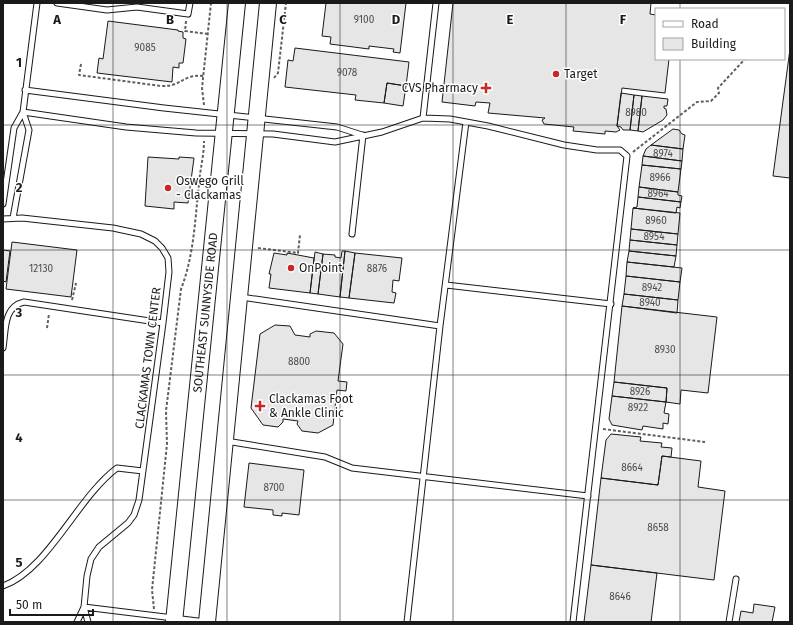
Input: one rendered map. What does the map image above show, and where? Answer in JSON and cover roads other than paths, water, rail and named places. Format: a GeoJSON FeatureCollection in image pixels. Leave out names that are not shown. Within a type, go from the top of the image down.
{"type":"FeatureCollection","features":[{"type":"Feature","properties":{"kind":"main road","name":"SOUTHEAST SUNNYSIDE ROAD"},"geometry":{"type":"LineString","coordinates":[[174,620],[237,3]]}},
{"type":"Feature","properties":{"kind":"main road"},"geometry":{"type":"LineString","coordinates":[[206,622],[240,296],[268,3]]}},
{"type":"Feature","properties":{"kind":"lane"},"geometry":{"type":"LineString","coordinates":[[3,204],[14,128],[22,112],[37,3]]}},
{"type":"Feature","properties":{"kind":"lane"},"geometry":{"type":"LineString","coordinates":[[57,3],[106,10],[136,7],[187,13],[190,3]]}},
{"type":"Feature","properties":{"kind":"lane"},"geometry":{"type":"LineString","coordinates":[[423,118],[436,3]]}},
{"type":"Feature","properties":{"kind":"lane"},"geometry":{"type":"LineString","coordinates":[[25,90],[164,108],[337,127],[363,135]]}},
{"type":"Feature","properties":{"kind":"lane"},"geometry":{"type":"LineString","coordinates":[[22,112],[126,127],[196,134],[273,134],[335,142],[382,132],[423,118],[450,119],[564,145],[597,150],[620,150],[627,156],[573,622]]}},
{"type":"Feature","properties":{"kind":"lane"},"geometry":{"type":"LineString","coordinates":[[13,218],[29,130],[22,112]]}},
{"type":"Feature","properties":{"kind":"lane"},"geometry":{"type":"LineString","coordinates":[[407,622],[440,326],[466,122]]}},
{"type":"Feature","properties":{"kind":"lane"},"geometry":{"type":"LineString","coordinates":[[352,234],[363,135]]}},
{"type":"Feature","properties":{"kind":"lane","name":"CLACKAMAS TOWN CENTER"},"geometry":{"type":"LineString","coordinates":[[3,219],[13,218],[113,228],[141,234],[156,241],[168,258],[169,272],[163,323],[139,500],[134,515],[128,523],[99,547],[91,559],[86,576],[84,608],[88,622]]}},
{"type":"Feature","properties":{"kind":"lane"},"geometry":{"type":"LineString","coordinates":[[446,285],[611,304]]}},
{"type":"Feature","properties":{"kind":"lane"},"geometry":{"type":"LineString","coordinates":[[240,296],[440,326]]}},
{"type":"Feature","properties":{"kind":"lane"},"geometry":{"type":"LineString","coordinates":[[3,348],[8,315],[12,307],[24,302],[163,323]]}},
{"type":"Feature","properties":{"kind":"lane"},"geometry":{"type":"LineString","coordinates":[[225,441],[325,457],[352,468],[588,496]]}},
{"type":"Feature","properties":{"kind":"lane"},"geometry":{"type":"LineString","coordinates":[[3,586],[22,577],[38,562],[92,492],[109,474],[117,468],[143,471]]}},
{"type":"Feature","properties":{"kind":"lane"},"geometry":{"type":"LineString","coordinates":[[729,622],[736,578]]}},
{"type":"Feature","properties":{"kind":"lane"},"geometry":{"type":"LineString","coordinates":[[84,608],[174,620],[206,622]]}},
{"type":"Feature","properties":{"kind":"lane","name":"CLACKAMAS TOWN CENTER"},"geometry":{"type":"LineString","coordinates":[[77,622],[84,608]]}},
{"type":"Feature","properties":{"kind":"place","name":"Target"},"geometry":{"type":"Point","coordinates":[556,74]}},
{"type":"Feature","properties":{"kind":"place","name":"CVS Pharmacy"},"geometry":{"type":"Point","coordinates":[486,88]}},
{"type":"Feature","properties":{"kind":"place","name":"Oswego Grill - Clackamas"},"geometry":{"type":"Point","coordinates":[168,188]}},
{"type":"Feature","properties":{"kind":"place","name":"OnPoint"},"geometry":{"type":"Point","coordinates":[291,268]}},
{"type":"Feature","properties":{"kind":"place","name":"Clackamas Foot & Ankle Clinic"},"geometry":{"type":"Point","coordinates":[260,406]}}]}
